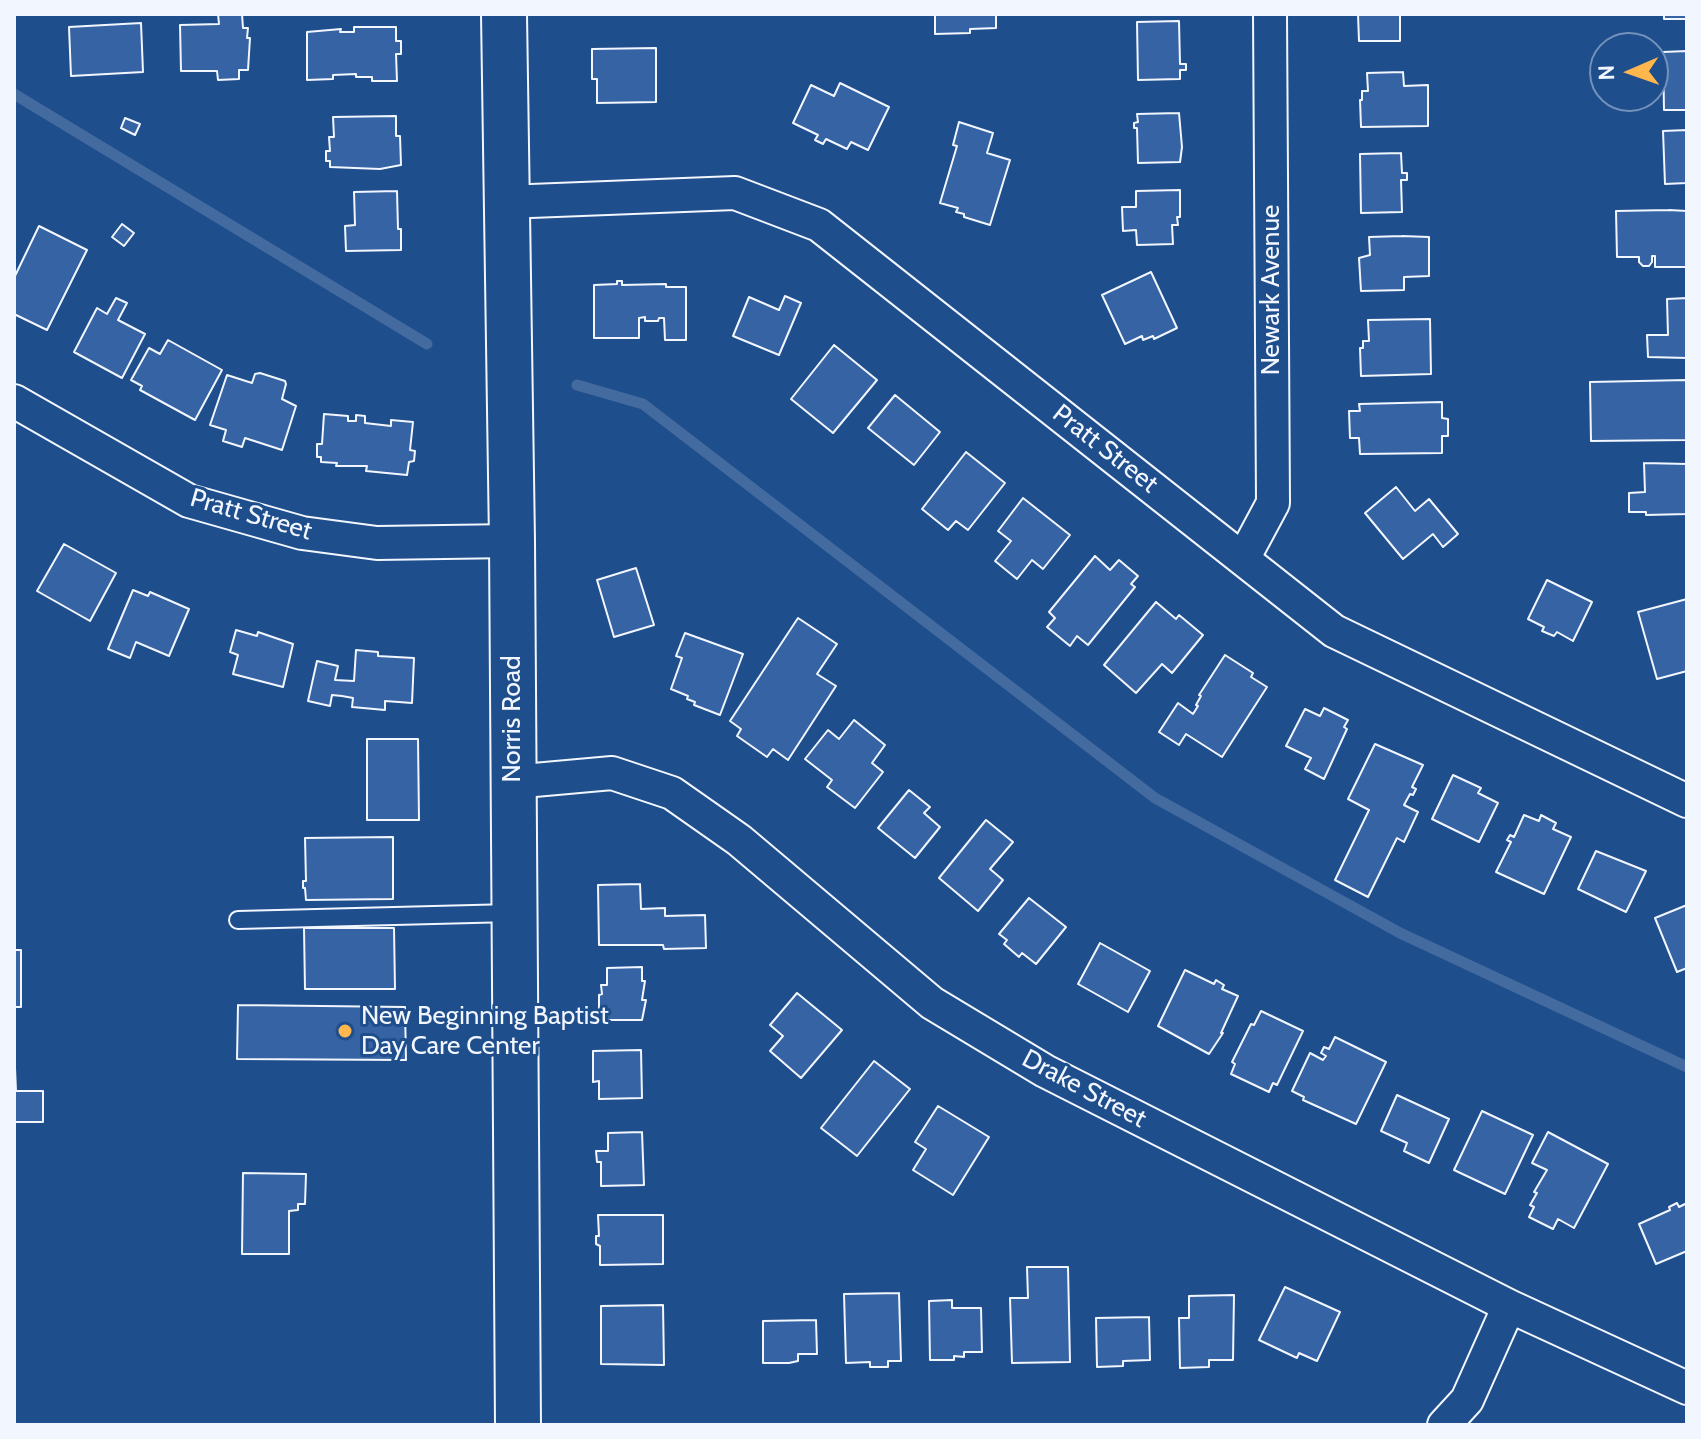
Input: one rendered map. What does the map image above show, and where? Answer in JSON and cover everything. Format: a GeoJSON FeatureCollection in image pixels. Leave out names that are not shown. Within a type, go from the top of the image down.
{"type":"FeatureCollection","features":[{"type":"Feature","properties":{"kind":"main road","name":"Norris Road"},"geometry":{"type":"LineString","coordinates":[[504,14],[512,541],[518,1425]]}},
{"type":"Feature","properties":{"kind":"street","name":"Newark Avenue"},"geometry":{"type":"LineString","coordinates":[[1243,559],[1273,503],[1270,14]]}},
{"type":"Feature","properties":{"kind":"street","name":"Pratt Street"},"geometry":{"type":"LineString","coordinates":[[505,202],[735,193],[819,225],[1334,631],[1687,801]]}},
{"type":"Feature","properties":{"kind":"street","name":"Pratt Street"},"geometry":{"type":"LineString","coordinates":[[14,401],[189,501],[302,533],[377,543],[512,541]]}},
{"type":"Feature","properties":{"kind":"street","name":"Drake Street"},"geometry":{"type":"LineString","coordinates":[[512,782],[612,773],[672,793],[739,840],[932,1003],[1045,1071],[1509,1306],[1687,1388]]}},
{"type":"Feature","properties":{"kind":"street"},"geometry":{"type":"LineString","coordinates":[[1444,1425],[1467,1400],[1509,1306]]}},
{"type":"Feature","properties":{"kind":"lane"},"geometry":{"type":"LineString","coordinates":[[238,920],[514,913]]}},
{"type":"Feature","properties":{"kind":"building"},"geometry":{"type":"Polygon","coordinates":[[[218,14],[242,14],[243,28],[248,28],[248,70],[239,70],[239,79],[218,80],[217,71],[181,71],[180,25],[219,24],[218,14]]]}},
{"type":"Feature","properties":{"kind":"building"},"geometry":{"type":"Polygon","coordinates":[[[935,14],[996,14],[996,28],[970,29],[970,33],[935,34],[935,14]]]}},
{"type":"Feature","properties":{"kind":"building"},"geometry":{"type":"Polygon","coordinates":[[[1358,14],[1400,14],[1400,41],[1359,41],[1358,14]]]}},
{"type":"Feature","properties":{"kind":"building"},"geometry":{"type":"Polygon","coordinates":[[[1664,14],[1687,14],[1687,19],[1664,19],[1664,14]]]}},
{"type":"Feature","properties":{"kind":"building"},"geometry":{"type":"Polygon","coordinates":[[[1179,21],[1180,64],[1186,64],[1186,70],[1180,70],[1180,79],[1138,80],[1137,22],[1179,21]]]}},
{"type":"Feature","properties":{"kind":"building"},"geometry":{"type":"Polygon","coordinates":[[[141,23],[143,72],[71,76],[69,27],[141,23]]]}},
{"type":"Feature","properties":{"kind":"building"},"geometry":{"type":"Polygon","coordinates":[[[354,27],[396,27],[396,41],[401,41],[401,54],[396,54],[397,81],[372,81],[372,77],[356,77],[356,74],[307,80],[307,32],[341,29],[340,32],[354,32],[354,27]]]}},
{"type":"Feature","properties":{"kind":"building"},"geometry":{"type":"Polygon","coordinates":[[[656,48],[656,102],[597,103],[597,79],[592,79],[592,49],[656,48]]]}},
{"type":"Feature","properties":{"kind":"building"},"geometry":{"type":"Polygon","coordinates":[[[1687,51],[1687,110],[1669,110],[1669,52],[1687,51]]]}},
{"type":"Feature","properties":{"kind":"building"},"geometry":{"type":"Polygon","coordinates":[[[1403,72],[1404,86],[1428,85],[1428,126],[1361,127],[1360,100],[1362,91],[1368,91],[1367,73],[1403,72]]]}},
{"type":"Feature","properties":{"kind":"building"},"geometry":{"type":"Polygon","coordinates":[[[840,83],[889,107],[868,150],[851,142],[847,149],[826,139],[823,144],[815,140],[818,135],[793,123],[811,85],[834,96],[840,83]]]}},
{"type":"Feature","properties":{"kind":"building"},"geometry":{"type":"Polygon","coordinates":[[[1179,113],[1180,162],[1138,163],[1137,128],[1134,128],[1134,123],[1138,122],[1137,114],[1179,113]]]}},
{"type":"Feature","properties":{"kind":"building"},"geometry":{"type":"Polygon","coordinates":[[[396,116],[401,165],[380,169],[330,167],[330,161],[326,161],[326,151],[330,151],[329,137],[334,137],[333,117],[396,116]]]}},
{"type":"Feature","properties":{"kind":"building"},"geometry":{"type":"Polygon","coordinates":[[[125,118],[140,124],[135,135],[121,128],[125,118]]]}},
{"type":"Feature","properties":{"kind":"building"},"geometry":{"type":"Polygon","coordinates":[[[959,122],[993,133],[987,153],[1010,160],[990,225],[964,217],[964,214],[956,212],[958,208],[940,203],[957,146],[953,145],[959,122]]]}},
{"type":"Feature","properties":{"kind":"building"},"geometry":{"type":"Polygon","coordinates":[[[1687,130],[1687,183],[1665,184],[1663,131],[1687,130]]]}},
{"type":"Feature","properties":{"kind":"building"},"geometry":{"type":"Polygon","coordinates":[[[1401,153],[1402,173],[1407,173],[1407,180],[1401,180],[1402,212],[1361,213],[1360,154],[1401,153]]]}},
{"type":"Feature","properties":{"kind":"building"},"geometry":{"type":"Polygon","coordinates":[[[1180,190],[1180,217],[1177,217],[1178,225],[1172,225],[1173,244],[1137,245],[1136,230],[1123,231],[1122,207],[1136,207],[1136,191],[1180,190]]]}},
{"type":"Feature","properties":{"kind":"building"},"geometry":{"type":"Polygon","coordinates":[[[397,191],[401,250],[346,251],[345,226],[355,225],[354,192],[397,191]]]}},
{"type":"Feature","properties":{"kind":"building"},"geometry":{"type":"Polygon","coordinates":[[[1616,211],[1687,211],[1687,267],[1655,267],[1655,256],[1652,256],[1649,266],[1643,266],[1639,257],[1617,257],[1616,211]]]}},
{"type":"Feature","properties":{"kind":"building"},"geometry":{"type":"Polygon","coordinates":[[[122,224],[134,233],[124,246],[112,237],[122,224]]]}},
{"type":"Feature","properties":{"kind":"building"},"geometry":{"type":"Polygon","coordinates":[[[39,226],[87,250],[47,330],[14,314],[14,278],[39,226]]]}},
{"type":"Feature","properties":{"kind":"building"},"geometry":{"type":"Polygon","coordinates":[[[1369,237],[1429,237],[1429,276],[1404,277],[1404,290],[1361,291],[1359,258],[1370,255],[1369,237]]]}},
{"type":"Feature","properties":{"kind":"building"},"geometry":{"type":"Polygon","coordinates":[[[1151,272],[1177,328],[1154,339],[1153,336],[1143,340],[1142,336],[1125,344],[1102,295],[1151,272]]]}},
{"type":"Feature","properties":{"kind":"building"},"geometry":{"type":"Polygon","coordinates":[[[617,281],[622,281],[622,285],[686,287],[686,340],[665,340],[664,318],[645,321],[645,317],[639,318],[639,338],[594,338],[594,285],[617,284],[617,281]]]}},
{"type":"Feature","properties":{"kind":"building"},"geometry":{"type":"Polygon","coordinates":[[[785,296],[801,303],[779,355],[733,336],[749,297],[779,310],[785,296]]]}},
{"type":"Feature","properties":{"kind":"building"},"geometry":{"type":"Polygon","coordinates":[[[116,298],[127,303],[118,320],[145,334],[122,378],[74,352],[97,308],[107,314],[116,298]]]}},
{"type":"Feature","properties":{"kind":"building"},"geometry":{"type":"Polygon","coordinates":[[[1687,298],[1687,358],[1648,357],[1647,335],[1668,335],[1667,299],[1687,298]]]}},
{"type":"Feature","properties":{"kind":"building"},"geometry":{"type":"Polygon","coordinates":[[[1430,319],[1431,374],[1361,376],[1360,348],[1363,348],[1363,341],[1369,341],[1368,320],[1430,319]]]}},
{"type":"Feature","properties":{"kind":"building"},"geometry":{"type":"Polygon","coordinates":[[[168,340],[222,370],[195,420],[140,390],[142,386],[131,380],[149,348],[160,354],[168,340]]]}},
{"type":"Feature","properties":{"kind":"building"},"geometry":{"type":"Polygon","coordinates":[[[834,345],[877,380],[833,433],[791,399],[834,345]]]}},
{"type":"Feature","properties":{"kind":"building"},"geometry":{"type":"Polygon","coordinates":[[[255,374],[285,381],[282,399],[296,406],[282,450],[245,438],[242,447],[223,441],[226,430],[210,425],[227,375],[252,383],[255,374]]]}},
{"type":"Feature","properties":{"kind":"building"},"geometry":{"type":"Polygon","coordinates":[[[1687,380],[1687,440],[1591,441],[1590,382],[1687,380]]]}},
{"type":"Feature","properties":{"kind":"building"},"geometry":{"type":"Polygon","coordinates":[[[895,395],[940,432],[914,465],[868,428],[895,395]]]}},
{"type":"Feature","properties":{"kind":"building"},"geometry":{"type":"Polygon","coordinates":[[[1442,402],[1442,418],[1448,419],[1448,436],[1442,436],[1442,453],[1360,454],[1359,438],[1350,438],[1349,411],[1360,411],[1359,404],[1442,402]]]}},
{"type":"Feature","properties":{"kind":"building"},"geometry":{"type":"Polygon","coordinates":[[[324,414],[348,416],[348,421],[356,421],[356,415],[365,416],[365,423],[391,426],[391,420],[413,422],[410,450],[415,451],[414,461],[409,462],[407,475],[366,471],[367,466],[336,466],[337,463],[321,462],[321,457],[317,457],[317,444],[322,444],[324,414]]]}},
{"type":"Feature","properties":{"kind":"building"},"geometry":{"type":"Polygon","coordinates":[[[966,452],[1005,483],[968,530],[956,521],[948,530],[922,509],[966,452]]]}},
{"type":"Feature","properties":{"kind":"building"},"geometry":{"type":"Polygon","coordinates":[[[1644,463],[1687,464],[1687,514],[1646,515],[1646,512],[1629,512],[1629,493],[1645,492],[1644,463]]]}},
{"type":"Feature","properties":{"kind":"building"},"geometry":{"type":"Polygon","coordinates":[[[1396,487],[1415,511],[1429,499],[1458,534],[1443,547],[1433,534],[1403,559],[1365,513],[1396,487]]]}},
{"type":"Feature","properties":{"kind":"building"},"geometry":{"type":"Polygon","coordinates":[[[1023,498],[1070,535],[1043,569],[1032,560],[1017,579],[995,561],[1011,541],[998,531],[1023,498]]]}},
{"type":"Feature","properties":{"kind":"building"},"geometry":{"type":"Polygon","coordinates":[[[64,544],[116,573],[90,621],[37,591],[64,544]]]}},
{"type":"Feature","properties":{"kind":"building"},"geometry":{"type":"Polygon","coordinates":[[[1095,556],[1110,570],[1119,560],[1138,576],[1131,584],[1135,587],[1088,645],[1077,636],[1070,646],[1047,627],[1055,618],[1049,612],[1095,556]]]}},
{"type":"Feature","properties":{"kind":"building"},"geometry":{"type":"Polygon","coordinates":[[[636,568],[654,625],[614,637],[597,580],[636,568]]]}},
{"type":"Feature","properties":{"kind":"building"},"geometry":{"type":"Polygon","coordinates":[[[1547,580],[1592,602],[1573,641],[1557,632],[1554,636],[1542,631],[1544,627],[1528,619],[1547,580]]]}},
{"type":"Feature","properties":{"kind":"building"},"geometry":{"type":"Polygon","coordinates":[[[133,590],[148,596],[150,592],[189,609],[169,656],[136,642],[130,658],[108,649],[133,590]]]}},
{"type":"Feature","properties":{"kind":"building"},"geometry":{"type":"Polygon","coordinates":[[[1687,599],[1687,671],[1657,679],[1638,612],[1687,599]]]}},
{"type":"Feature","properties":{"kind":"building"},"geometry":{"type":"Polygon","coordinates":[[[1156,602],[1176,619],[1179,615],[1203,635],[1172,673],[1162,664],[1136,693],[1104,665],[1156,602]]]}},
{"type":"Feature","properties":{"kind":"building"},"geometry":{"type":"Polygon","coordinates":[[[798,618],[837,644],[817,674],[836,686],[788,760],[773,749],[767,757],[737,736],[741,729],[730,721],[798,618]]]}},
{"type":"Feature","properties":{"kind":"building"},"geometry":{"type":"Polygon","coordinates":[[[236,630],[257,636],[258,632],[293,644],[283,687],[233,674],[238,655],[230,652],[236,630]]]}},
{"type":"Feature","properties":{"kind":"building"},"geometry":{"type":"Polygon","coordinates":[[[685,633],[743,654],[720,715],[694,705],[695,702],[687,699],[688,696],[671,689],[682,658],[676,656],[685,633]]]}},
{"type":"Feature","properties":{"kind":"building"},"geometry":{"type":"Polygon","coordinates":[[[356,650],[378,652],[378,656],[414,658],[412,703],[385,701],[385,710],[352,707],[353,698],[342,696],[332,695],[330,706],[308,701],[317,661],[338,666],[335,680],[354,681],[356,650]]]}},
{"type":"Feature","properties":{"kind":"building"},"geometry":{"type":"Polygon","coordinates":[[[1225,655],[1253,673],[1251,677],[1267,687],[1222,757],[1186,734],[1179,745],[1159,732],[1178,703],[1193,714],[1199,695],[1225,655]]]}},
{"type":"Feature","properties":{"kind":"building"},"geometry":{"type":"Polygon","coordinates":[[[1324,708],[1348,720],[1344,727],[1347,729],[1324,779],[1305,769],[1311,758],[1286,746],[1305,709],[1320,716],[1324,708]]]}},
{"type":"Feature","properties":{"kind":"building"},"geometry":{"type":"Polygon","coordinates":[[[854,720],[885,745],[872,763],[883,772],[855,808],[827,787],[832,780],[805,759],[828,730],[839,739],[854,720]]]}},
{"type":"Feature","properties":{"kind":"building"},"geometry":{"type":"Polygon","coordinates":[[[367,739],[418,739],[419,820],[367,820],[367,739]]]}},
{"type":"Feature","properties":{"kind":"building"},"geometry":{"type":"Polygon","coordinates":[[[1375,744],[1423,765],[1412,787],[1416,789],[1404,805],[1418,812],[1404,842],[1397,838],[1368,897],[1335,880],[1369,810],[1348,799],[1375,744]]]}},
{"type":"Feature","properties":{"kind":"building"},"geometry":{"type":"Polygon","coordinates":[[[1453,775],[1481,788],[1478,793],[1498,803],[1479,842],[1432,819],[1453,775]]]}},
{"type":"Feature","properties":{"kind":"building"},"geometry":{"type":"Polygon","coordinates":[[[909,790],[930,807],[924,813],[940,827],[915,858],[878,828],[909,790]]]}},
{"type":"Feature","properties":{"kind":"building"},"geometry":{"type":"Polygon","coordinates":[[[1524,815],[1539,821],[1541,815],[1556,823],[1553,829],[1571,837],[1544,894],[1496,872],[1511,842],[1507,840],[1510,835],[1514,837],[1524,815]]]}},
{"type":"Feature","properties":{"kind":"building"},"geometry":{"type":"Polygon","coordinates":[[[986,820],[1013,842],[990,869],[1003,880],[978,911],[939,878],[986,820]]]}},
{"type":"Feature","properties":{"kind":"building"},"geometry":{"type":"Polygon","coordinates":[[[393,837],[393,899],[306,900],[303,888],[303,881],[306,881],[305,838],[393,837]]]}},
{"type":"Feature","properties":{"kind":"building"},"geometry":{"type":"Polygon","coordinates":[[[1596,851],[1646,871],[1626,912],[1578,889],[1596,851]]]}},
{"type":"Feature","properties":{"kind":"building"},"geometry":{"type":"Polygon","coordinates":[[[640,884],[641,909],[665,908],[665,916],[705,915],[706,948],[599,945],[598,885],[640,884]]]}},
{"type":"Feature","properties":{"kind":"building"},"geometry":{"type":"Polygon","coordinates":[[[1029,898],[1066,927],[1036,964],[1022,953],[1019,957],[1004,944],[1007,940],[999,934],[1029,898]]]}},
{"type":"Feature","properties":{"kind":"building"},"geometry":{"type":"Polygon","coordinates":[[[1687,905],[1687,968],[1677,972],[1655,918],[1687,905]]]}},
{"type":"Feature","properties":{"kind":"building"},"geometry":{"type":"Polygon","coordinates":[[[304,928],[394,928],[395,989],[305,989],[304,928]]]}},
{"type":"Feature","properties":{"kind":"building"},"geometry":{"type":"Polygon","coordinates":[[[1100,943],[1150,971],[1128,1012],[1078,984],[1100,943]]]}},
{"type":"Feature","properties":{"kind":"building"},"geometry":{"type":"Polygon","coordinates":[[[14,950],[21,950],[21,1007],[14,1007],[14,950]]]}},
{"type":"Feature","properties":{"kind":"building"},"geometry":{"type":"Polygon","coordinates":[[[642,967],[642,981],[645,981],[642,1000],[646,1000],[642,1020],[599,1020],[599,995],[602,994],[601,985],[607,985],[607,968],[642,967]]]}},
{"type":"Feature","properties":{"kind":"building"},"geometry":{"type":"Polygon","coordinates":[[[1185,970],[1214,984],[1216,980],[1224,985],[1222,989],[1238,996],[1223,1033],[1209,1054],[1158,1026],[1185,970]]]}},
{"type":"Feature","properties":{"kind":"building"},"geometry":{"type":"Polygon","coordinates":[[[797,993],[842,1030],[801,1078],[770,1051],[783,1036],[770,1025],[797,993]]]}},
{"type":"Feature","properties":{"kind":"building"},"geometry":{"type":"Polygon","coordinates":[[[238,1005],[405,1007],[406,1060],[237,1059],[238,1005]]]}},
{"type":"Feature","properties":{"kind":"building"},"geometry":{"type":"Polygon","coordinates":[[[1261,1011],[1303,1031],[1277,1085],[1273,1083],[1269,1092],[1231,1074],[1235,1064],[1232,1062],[1261,1011]]]}},
{"type":"Feature","properties":{"kind":"building"},"geometry":{"type":"Polygon","coordinates":[[[1335,1037],[1386,1062],[1356,1124],[1303,1100],[1304,1097],[1292,1091],[1310,1053],[1323,1060],[1326,1056],[1321,1053],[1324,1047],[1329,1049],[1335,1037]]]}},
{"type":"Feature","properties":{"kind":"building"},"geometry":{"type":"Polygon","coordinates":[[[14,1045],[16,1091],[43,1091],[43,1122],[14,1122],[14,1045]]]}},
{"type":"Feature","properties":{"kind":"building"},"geometry":{"type":"Polygon","coordinates":[[[641,1050],[642,1098],[599,1099],[599,1081],[593,1082],[593,1051],[641,1050]]]}},
{"type":"Feature","properties":{"kind":"building"},"geometry":{"type":"Polygon","coordinates":[[[874,1061],[910,1089],[857,1156],[821,1128],[874,1061]]]}},
{"type":"Feature","properties":{"kind":"building"},"geometry":{"type":"Polygon","coordinates":[[[1397,1095],[1449,1119],[1429,1163],[1404,1151],[1407,1143],[1381,1131],[1397,1095]]]}},
{"type":"Feature","properties":{"kind":"building"},"geometry":{"type":"Polygon","coordinates":[[[938,1106],[989,1137],[953,1195],[913,1170],[926,1149],[915,1142],[938,1106]]]}},
{"type":"Feature","properties":{"kind":"building"},"geometry":{"type":"Polygon","coordinates":[[[1482,1111],[1533,1135],[1505,1194],[1454,1170],[1482,1111]]]}},
{"type":"Feature","properties":{"kind":"building"},"geometry":{"type":"Polygon","coordinates":[[[642,1132],[644,1185],[601,1186],[601,1162],[597,1162],[596,1151],[608,1151],[608,1133],[642,1132]]]}},
{"type":"Feature","properties":{"kind":"building"},"geometry":{"type":"Polygon","coordinates":[[[1548,1132],[1608,1164],[1574,1228],[1558,1219],[1553,1229],[1529,1217],[1534,1207],[1530,1205],[1537,1193],[1534,1192],[1547,1170],[1532,1163],[1548,1132]]]}},
{"type":"Feature","properties":{"kind":"building"},"geometry":{"type":"Polygon","coordinates":[[[243,1173],[306,1174],[305,1204],[298,1204],[298,1210],[289,1211],[289,1254],[242,1254],[243,1173]]]}},
{"type":"Feature","properties":{"kind":"building"},"geometry":{"type":"Polygon","coordinates":[[[1677,1203],[1679,1207],[1687,1203],[1687,1251],[1656,1264],[1639,1224],[1670,1210],[1669,1207],[1677,1203]]]}},
{"type":"Feature","properties":{"kind":"building"},"geometry":{"type":"Polygon","coordinates":[[[598,1215],[663,1215],[663,1264],[600,1265],[600,1246],[596,1244],[596,1236],[599,1236],[598,1215]]]}},
{"type":"Feature","properties":{"kind":"building"},"geometry":{"type":"Polygon","coordinates":[[[1027,1267],[1068,1267],[1070,1362],[1012,1363],[1010,1298],[1028,1298],[1027,1267]]]}},
{"type":"Feature","properties":{"kind":"building"},"geometry":{"type":"Polygon","coordinates":[[[1285,1287],[1340,1312],[1317,1361],[1299,1353],[1297,1358],[1259,1340],[1285,1287]]]}},
{"type":"Feature","properties":{"kind":"building"},"geometry":{"type":"Polygon","coordinates":[[[899,1293],[901,1361],[888,1361],[888,1367],[870,1367],[870,1362],[846,1363],[844,1294],[899,1293]]]}},
{"type":"Feature","properties":{"kind":"building"},"geometry":{"type":"Polygon","coordinates":[[[1234,1295],[1233,1360],[1209,1360],[1209,1367],[1180,1368],[1179,1318],[1189,1318],[1189,1296],[1234,1295]]]}},
{"type":"Feature","properties":{"kind":"building"},"geometry":{"type":"Polygon","coordinates":[[[952,1300],[952,1308],[981,1308],[982,1352],[964,1352],[964,1357],[954,1356],[954,1360],[930,1360],[929,1301],[952,1300]]]}},
{"type":"Feature","properties":{"kind":"building"},"geometry":{"type":"Polygon","coordinates":[[[663,1305],[664,1365],[601,1364],[601,1306],[663,1305]]]}},
{"type":"Feature","properties":{"kind":"building"},"geometry":{"type":"Polygon","coordinates":[[[1149,1317],[1150,1360],[1123,1361],[1123,1366],[1097,1367],[1096,1318],[1149,1317]]]}},
{"type":"Feature","properties":{"kind":"building"},"geometry":{"type":"Polygon","coordinates":[[[816,1320],[817,1354],[798,1354],[798,1361],[789,1363],[763,1363],[763,1321],[816,1320]]]}},
{"type":"Feature","properties":{"kind":"waterway"},"geometry":{"type":"LineString","coordinates":[[14,94],[427,344]]}},
{"type":"Feature","properties":{"kind":"waterway"},"geometry":{"type":"LineString","coordinates":[[577,385],[643,404],[1155,798],[1400,933],[1687,1067]]}},
{"type":"Feature","properties":{"kind":"place","name":"New Beginning Baptist Day Care Center"},"geometry":{"type":"Point","coordinates":[345,1031]}}]}
